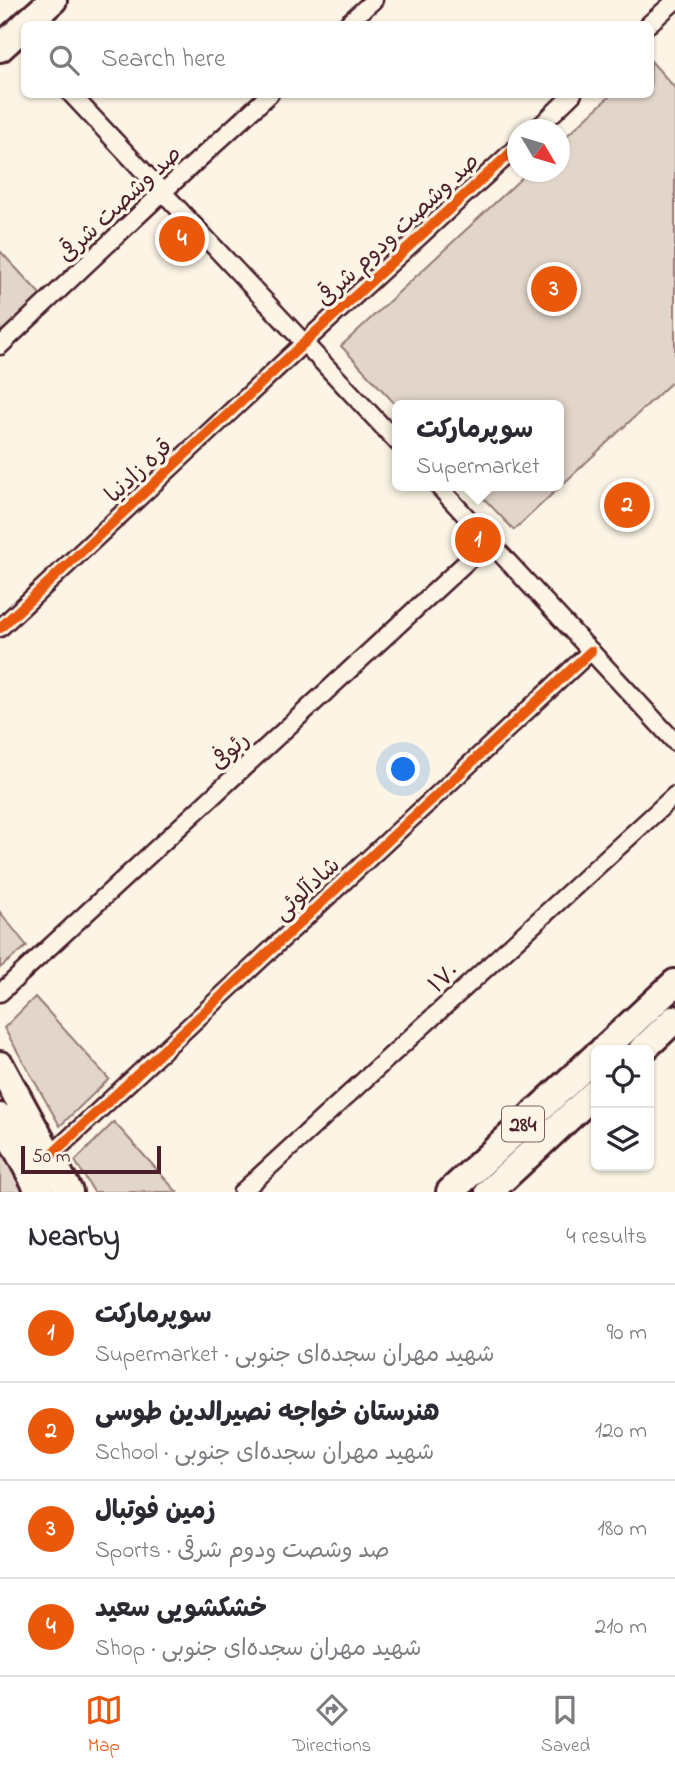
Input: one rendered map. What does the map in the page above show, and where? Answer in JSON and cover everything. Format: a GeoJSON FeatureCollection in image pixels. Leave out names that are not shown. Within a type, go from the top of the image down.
{"type":"FeatureCollection","features":[{"type":"Feature","properties":{"kind":"main road"},"geometry":{"type":"LineString","coordinates":[[33,21],[53,0]]}},
{"type":"Feature","properties":{"kind":"main road"},"geometry":{"type":"LineString","coordinates":[[608,1045],[675,983]]}},
{"type":"Feature","properties":{"kind":"main road"},"geometry":{"type":"LineString","coordinates":[[647,1045],[675,1019]]}},
{"type":"Feature","properties":{"kind":"main road","name":"284"},"geometry":{"type":"LineString","coordinates":[[450,1192],[591,1061]]}},
{"type":"Feature","properties":{"kind":"main road"},"geometry":{"type":"LineString","coordinates":[[0,1065],[69,1192]]}},
{"type":"Feature","properties":{"kind":"main road","name":"284"},"geometry":{"type":"LineString","coordinates":[[489,1192],[591,1097]]}},
{"type":"Feature","properties":{"kind":"main road"},"geometry":{"type":"LineString","coordinates":[[0,1117],[40,1192]]}},
{"type":"Feature","properties":{"kind":"street"},"geometry":{"type":"LineString","coordinates":[[350,21],[374,0]]}},
{"type":"Feature","properties":{"kind":"street"},"geometry":{"type":"LineString","coordinates":[[652,21],[675,1]]}},
{"type":"Feature","properties":{"kind":"street"},"geometry":{"type":"LineString","coordinates":[[75,98],[392,438]]}},
{"type":"Feature","properties":{"kind":"street","name":"صد وشصت شرقی"},"geometry":{"type":"LineString","coordinates":[[0,346],[266,98]]}},
{"type":"Feature","properties":{"kind":"street"},"geometry":{"type":"LineString","coordinates":[[547,119],[569,98]]}},
{"type":"Feature","properties":{"kind":"street","name":"صد وشصت ودوم شرقى"},"geometry":{"type":"LineString","coordinates":[[305,342],[507,155]]}},
{"type":"Feature","properties":{"kind":"street","name":"قره زادنیا"},"geometry":{"type":"LineString","coordinates":[[0,628],[305,342]]}},
{"type":"Feature","properties":{"kind":"street"},"geometry":{"type":"LineString","coordinates":[[443,491],[675,743]]}},
{"type":"Feature","properties":{"kind":"street","name":"رئوفی"},"geometry":{"type":"LineString","coordinates":[[0,993],[489,541]]}},
{"type":"Feature","properties":{"kind":"street","name":"شادآلوئی"},"geometry":{"type":"LineString","coordinates":[[50,1156],[591,651]]}},
{"type":"Feature","properties":{"kind":"street","name":"۱۷۰"},"geometry":{"type":"LineString","coordinates":[[242,1192],[675,795]]}},
{"type":"Feature","properties":{"kind":"shaded area"},"geometry":{"type":"Polygon","coordinates":[[[654,64],[675,88],[675,379],[564,483],[564,400],[392,401],[341,346],[517,182],[570,182],[570,133],[608,98],[654,98],[654,64]]]}},
{"type":"Feature","properties":{"kind":"shaded area"},"geometry":{"type":"Polygon","coordinates":[[[0,251],[41,295],[0,333],[0,251]]]}},
{"type":"Feature","properties":{"kind":"shaded area"},"geometry":{"type":"Polygon","coordinates":[[[477,491],[556,491],[514,530],[477,491]]]}},
{"type":"Feature","properties":{"kind":"shaded area"},"geometry":{"type":"Polygon","coordinates":[[[0,912],[27,946],[0,968],[0,912]]]}},
{"type":"Feature","properties":{"kind":"shaded area"},"geometry":{"type":"Polygon","coordinates":[[[35,997],[109,1079],[60,1126],[4,1028],[35,997]]]}},
{"type":"Feature","properties":{"kind":"shaded area"},"geometry":{"type":"Polygon","coordinates":[[[114,1122],[177,1192],[94,1192],[75,1161],[114,1122]]]}},
{"type":"Feature","properties":{"kind":"shaded area"},"geometry":{"type":"Polygon","coordinates":[[[0,1141],[28,1192],[0,1192],[0,1141]]]}},
{"type":"Feature","properties":{"kind":"cycle path"},"geometry":{"type":"LineString","coordinates":[[0,628],[507,156]]}},
{"type":"Feature","properties":{"kind":"cycle path"},"geometry":{"type":"LineString","coordinates":[[50,1156],[591,651]]}},
{"type":"Feature","properties":{"kind":"place","name":"خشکشویی سعید"},"geometry":{"type":"Point","coordinates":[182,239]}},
{"type":"Feature","properties":{"kind":"place","name":"زمین فوتبال"},"geometry":{"type":"Point","coordinates":[554,289]}},
{"type":"Feature","properties":{"kind":"place","name":"هنرستان خواجه نصیرالدین طوسی"},"geometry":{"type":"Point","coordinates":[627,505]}},
{"type":"Feature","properties":{"kind":"place","name":"سوپرمارکت"},"geometry":{"type":"Point","coordinates":[478,540]}}]}
